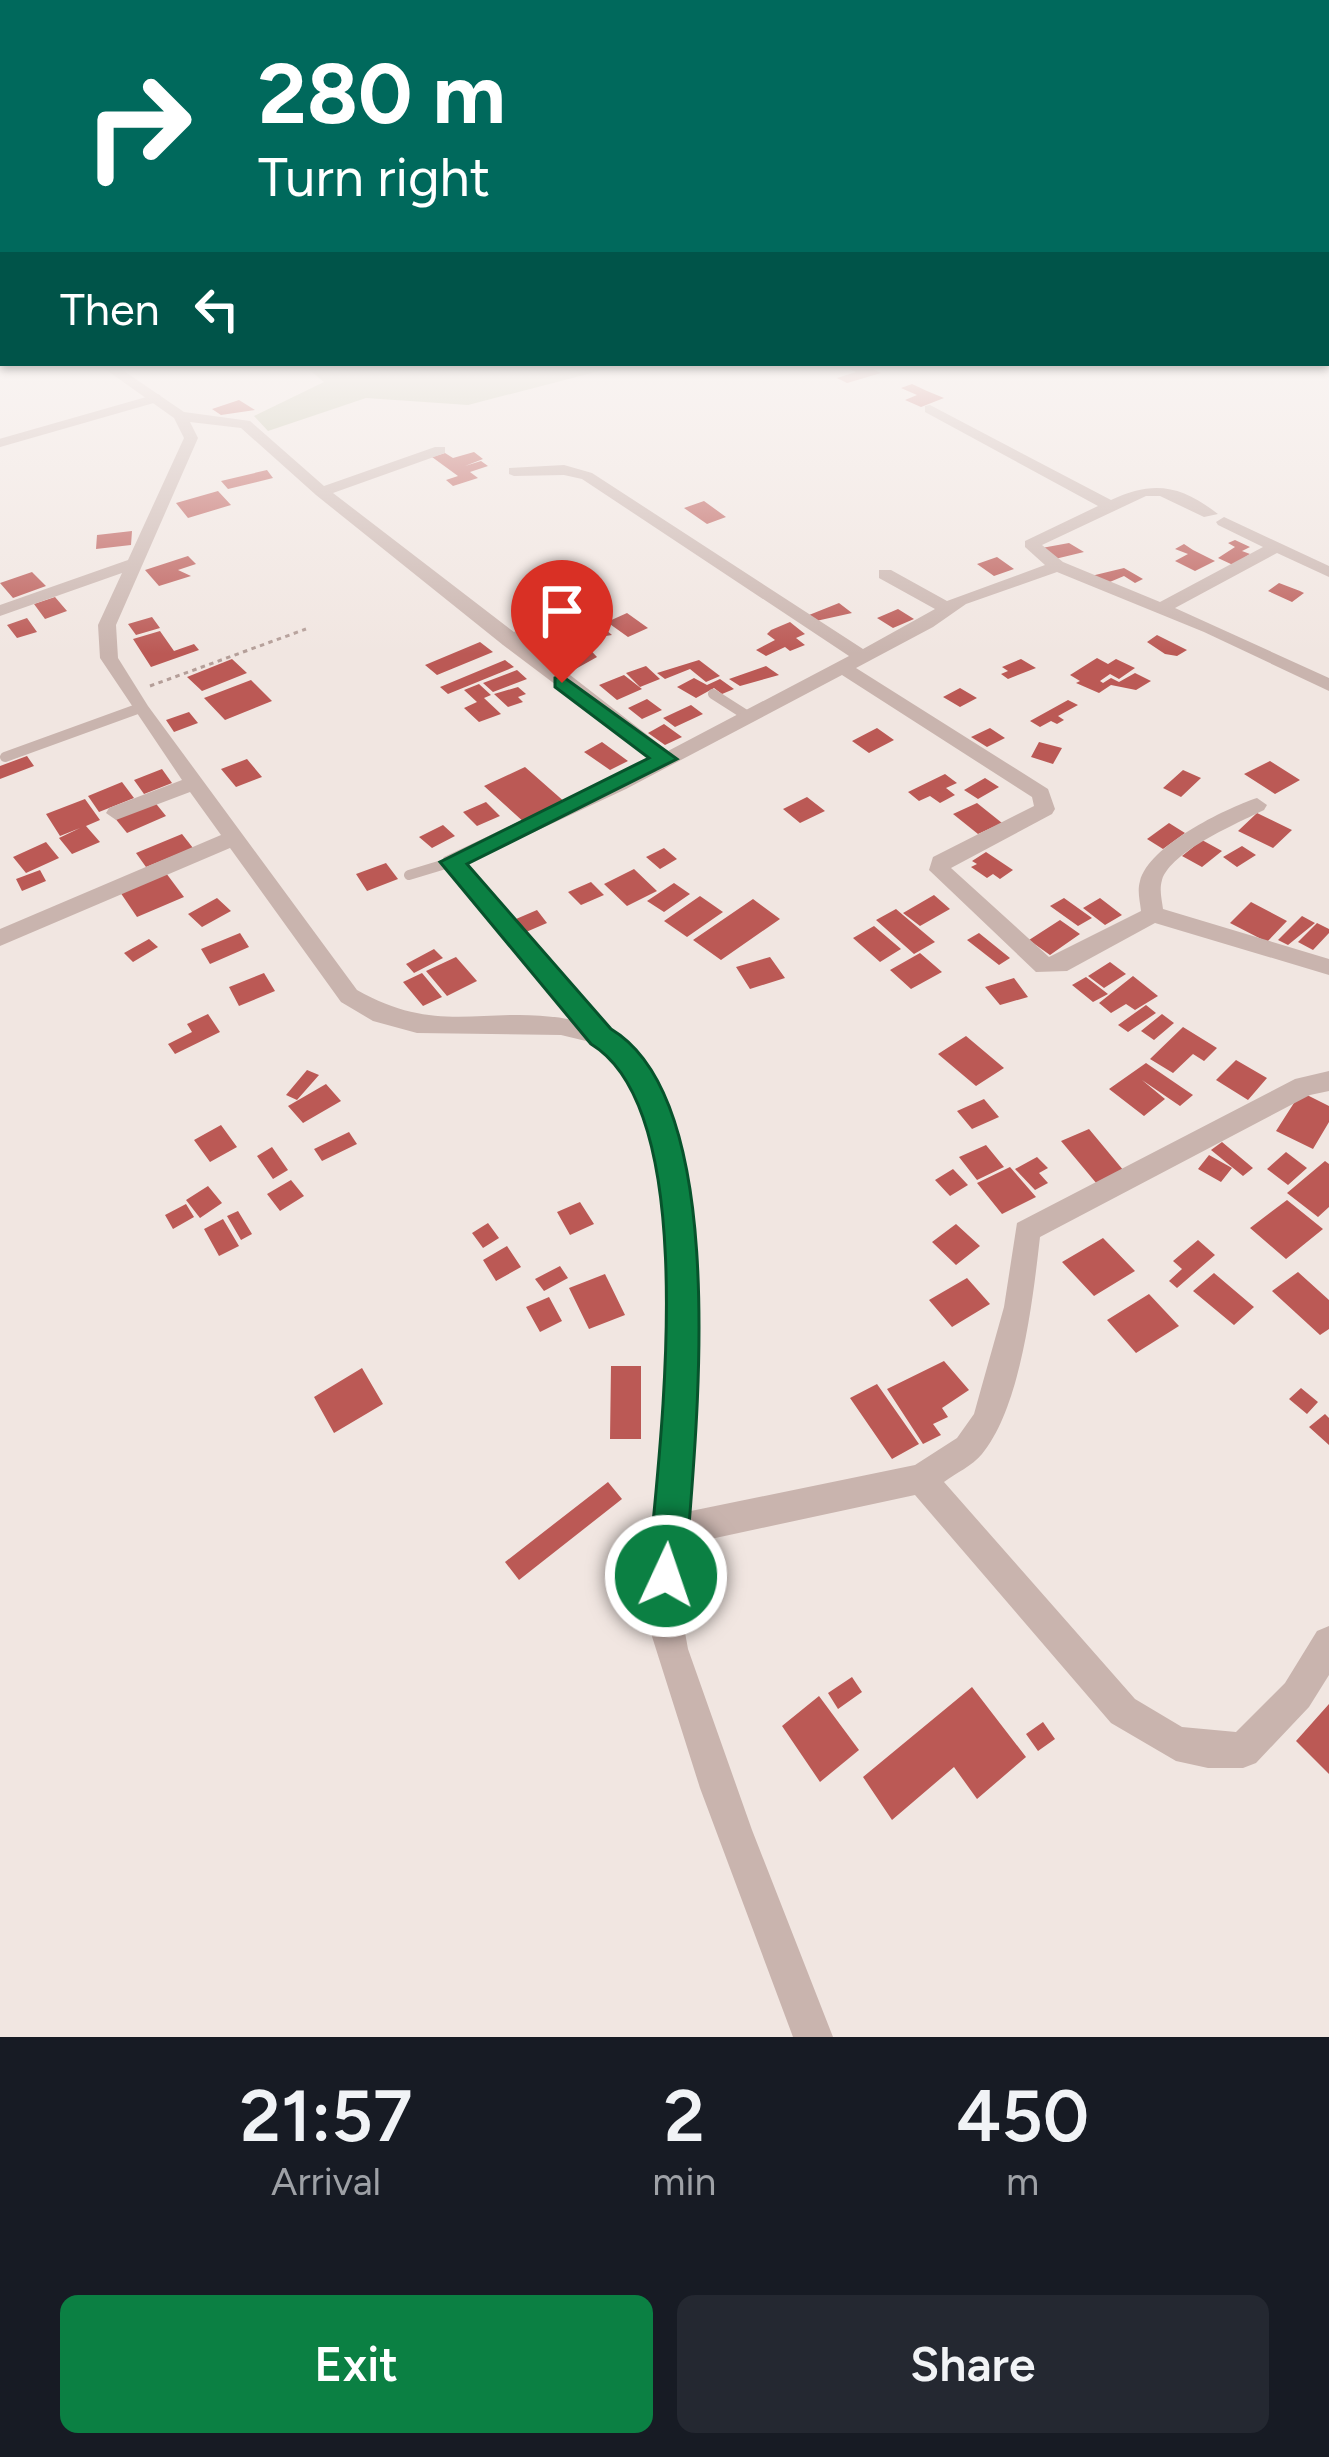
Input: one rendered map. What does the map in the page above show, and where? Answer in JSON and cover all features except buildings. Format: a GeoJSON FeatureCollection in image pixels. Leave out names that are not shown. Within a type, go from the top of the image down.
{"type":"FeatureCollection","features":[{"type":"Feature","properties":{"kind":"street"},"geometry":{"type":"LineString","coordinates":[[180,464],[107,625],[109,658],[349,996],[372,1015],[414,1027],[565,1028],[601,1036],[621,1048],[655,1105],[673,1162],[684,1363],[664,1621],[711,1772],[813,2037]]}},
{"type":"Feature","properties":{"kind":"street"},"geometry":{"type":"LineString","coordinates":[[290,464],[509,641],[665,759]]}},
{"type":"Feature","properties":{"kind":"street"},"geometry":{"type":"LineString","coordinates":[[322,492],[400,464]]}},
{"type":"Feature","properties":{"kind":"street"},"geometry":{"type":"LineString","coordinates":[[1032,464],[1110,506]]}},
{"type":"Feature","properties":{"kind":"street"},"geometry":{"type":"LineString","coordinates":[[514,471],[563,470],[587,476],[1041,794],[1047,802],[1045,809],[940,862],[951,884],[1044,966],[1059,965],[1153,914],[1329,967]]}},
{"type":"Feature","properties":{"kind":"street"},"geometry":{"type":"LineString","coordinates":[[1329,572],[1149,489],[1031,544],[1058,566],[1329,685]]}},
{"type":"Feature","properties":{"kind":"street"},"geometry":{"type":"LineString","coordinates":[[1160,608],[1276,547]]}},
{"type":"Feature","properties":{"kind":"street"},"geometry":{"type":"LineString","coordinates":[[0,611],[137,562]]}},
{"type":"Feature","properties":{"kind":"street"},"geometry":{"type":"LineString","coordinates":[[601,1036],[452,862],[665,759],[927,623],[944,607],[1058,566]]}},
{"type":"Feature","properties":{"kind":"street"},"geometry":{"type":"LineString","coordinates":[[885,574],[944,607]]}},
{"type":"Feature","properties":{"kind":"street"},"geometry":{"type":"LineString","coordinates":[[509,641],[576,609],[563,594]]}},
{"type":"Feature","properties":{"kind":"street"},"geometry":{"type":"LineString","coordinates":[[116,813],[194,783]]}},
{"type":"Feature","properties":{"kind":"street"},"geometry":{"type":"LineString","coordinates":[[1153,914],[1149,888],[1154,872],[1205,832],[1257,805]]}},
{"type":"Feature","properties":{"kind":"street"},"geometry":{"type":"LineString","coordinates":[[0,938],[234,838]]}},
{"type":"Feature","properties":{"kind":"street"},"geometry":{"type":"LineString","coordinates":[[668,1532],[921,1479],[968,1448],[987,1421],[1018,1307],[1027,1231],[1304,1086],[1329,1081]]}},
{"type":"Feature","properties":{"kind":"street"},"geometry":{"type":"LineString","coordinates":[[921,1479],[1124,1711],[1176,1742],[1208,1750],[1243,1750],[1297,1695],[1329,1643]]}},
{"type":"Feature","properties":{"kind":"lane"},"geometry":{"type":"LineString","coordinates":[[713,694],[746,715]]}},
{"type":"Feature","properties":{"kind":"lane"},"geometry":{"type":"LineString","coordinates":[[5,757],[137,700]]}},
{"type":"Feature","properties":{"kind":"lane"},"geometry":{"type":"LineString","coordinates":[[409,875],[452,862]]}},
{"type":"Feature","properties":{"kind":"path"},"geometry":{"type":"LineString","coordinates":[[137,700],[305,629]]}},
{"type":"Feature","properties":{"kind":"route"},"geometry":{"type":"LineString","coordinates":[[562,683],[665,759],[452,862],[601,1036],[621,1048],[638,1070],[673,1162],[684,1363],[666,1576]]}}]}
